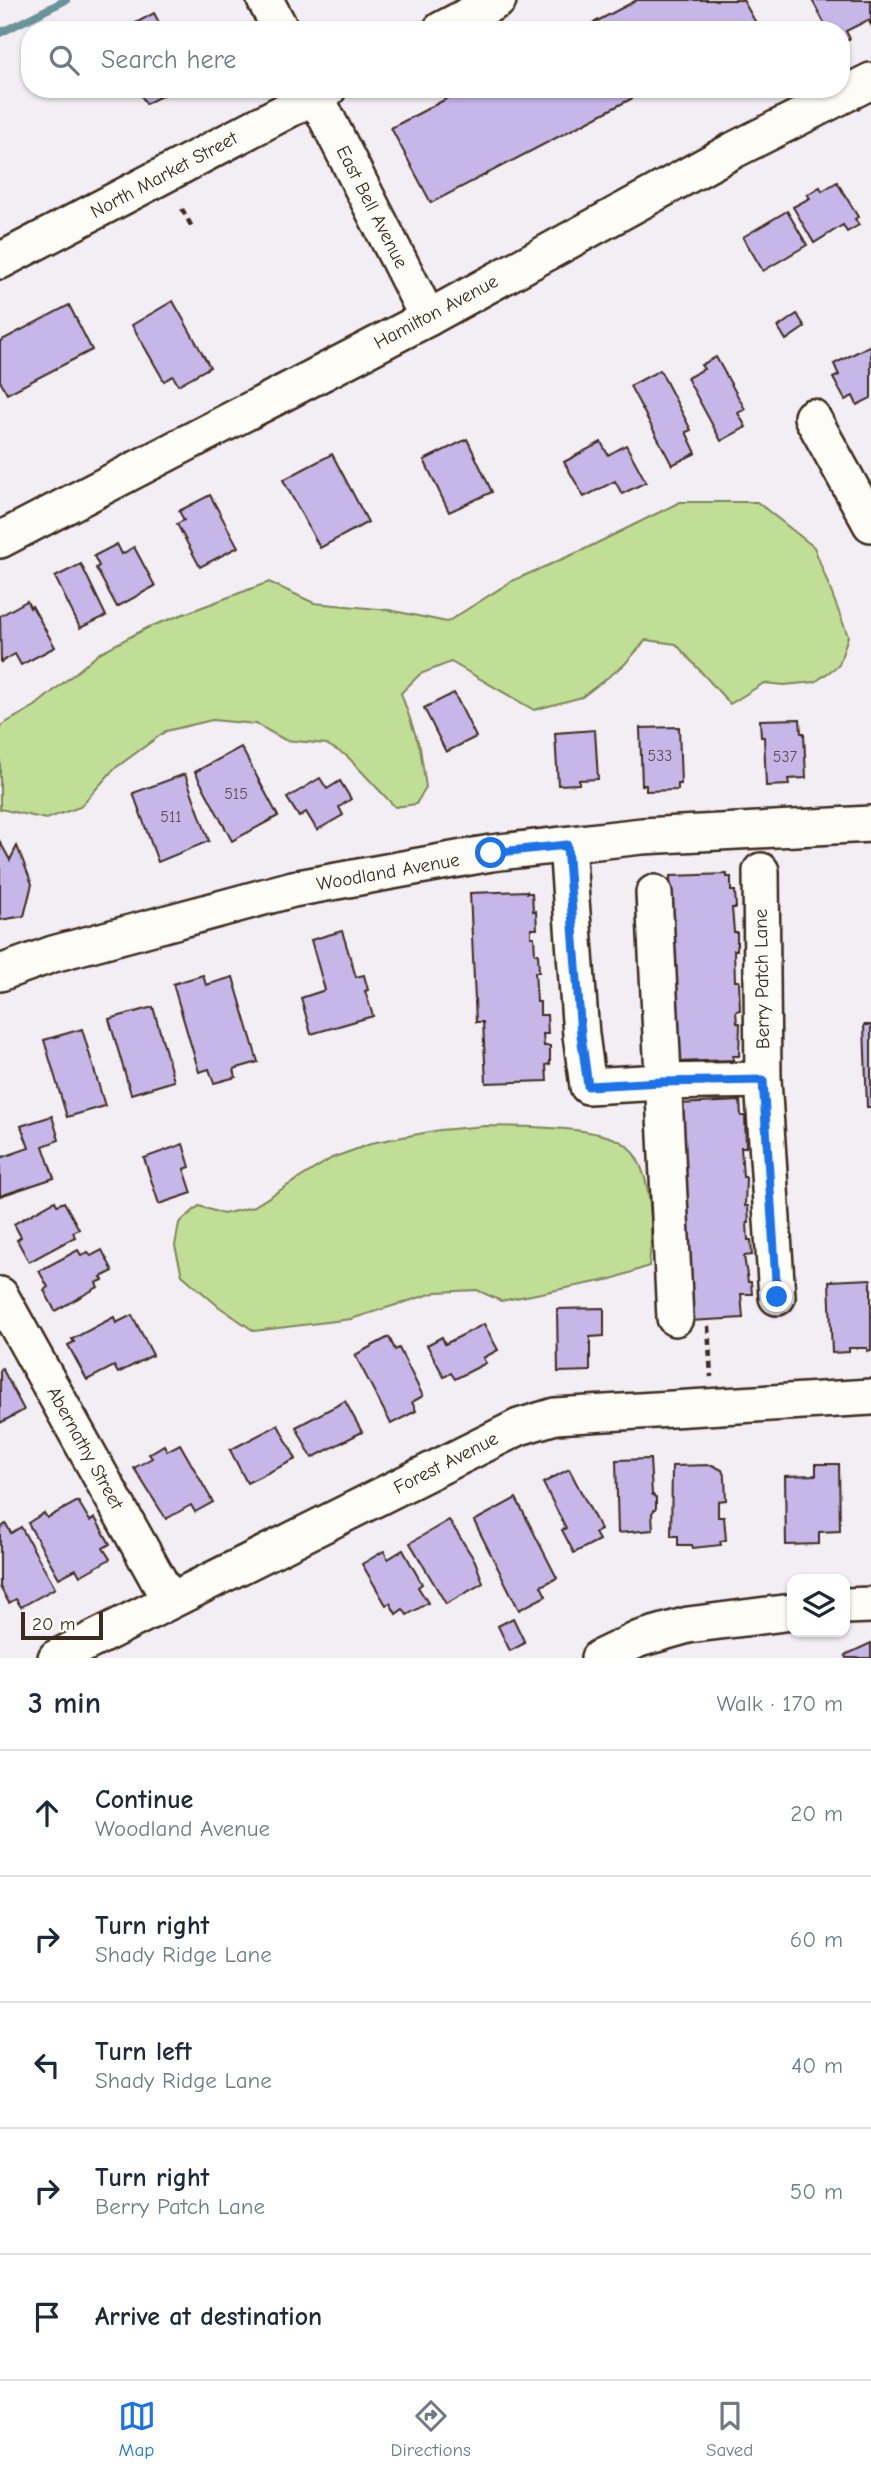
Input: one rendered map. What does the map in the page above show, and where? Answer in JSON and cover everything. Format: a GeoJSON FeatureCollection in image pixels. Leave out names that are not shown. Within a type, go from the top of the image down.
{"type":"FeatureCollection","features":[{"type":"Feature","properties":{"kind":"street"},"geometry":{"type":"LineString","coordinates":[[265,0],[276,21]]}},
{"type":"Feature","properties":{"kind":"street"},"geometry":{"type":"LineString","coordinates":[[458,21],[498,0]]}},
{"type":"Feature","properties":{"kind":"street","name":"Hamilton Avenue"},"geometry":{"type":"LineString","coordinates":[[850,92],[871,81]]}},
{"type":"Feature","properties":{"kind":"street","name":"North Market Street"},"geometry":{"type":"LineString","coordinates":[[0,261],[305,98]]}},
{"type":"Feature","properties":{"kind":"street","name":"East Bell Avenue"},"geometry":{"type":"LineString","coordinates":[[321,98],[428,318]]}},
{"type":"Feature","properties":{"kind":"street","name":"Hamilton Avenue"},"geometry":{"type":"LineString","coordinates":[[0,540],[428,318],[734,150],[837,98]]}},
{"type":"Feature","properties":{"kind":"street"},"geometry":{"type":"LineString","coordinates":[[812,417],[871,523]]}},
{"type":"Feature","properties":{"kind":"street","name":"Woodland Avenue"},"geometry":{"type":"LineString","coordinates":[[0,973],[53,954],[293,888],[491,853],[642,836],[871,824]]}},
{"type":"Feature","properties":{"kind":"street"},"geometry":{"type":"LineString","coordinates":[[567,845],[581,1035],[588,1086],[763,1080]]}},
{"type":"Feature","properties":{"kind":"street","name":"Berry Patch Lane"},"geometry":{"type":"LineString","coordinates":[[761,871],[763,1080],[777,1297]]}},
{"type":"Feature","properties":{"kind":"street"},"geometry":{"type":"LineString","coordinates":[[654,893],[662,1082],[692,1322]]}},
{"type":"Feature","properties":{"kind":"street","name":"Abernathy Street"},"geometry":{"type":"LineString","coordinates":[[0,1295],[170,1601]]}},
{"type":"Feature","properties":{"kind":"street","name":"Forest Avenue"},"geometry":{"type":"LineString","coordinates":[[56,1658],[519,1427],[555,1416],[871,1397]]}},
{"type":"Feature","properties":{"kind":"street"},"geometry":{"type":"LineString","coordinates":[[850,1606],[871,1605]]}},
{"type":"Feature","properties":{"kind":"street"},"geometry":{"type":"LineString","coordinates":[[599,1658],[639,1639],[688,1625],[787,1613]]}},
{"type":"Feature","properties":{"kind":"path"},"geometry":{"type":"LineString","coordinates":[[182,209],[193,229]]}},
{"type":"Feature","properties":{"kind":"path"},"geometry":{"type":"LineString","coordinates":[[692,1322],[712,1381]]}},
{"type":"Feature","properties":{"kind":"green space"},"geometry":{"type":"Polygon","coordinates":[[[680,502],[757,502],[814,547],[848,636],[839,665],[815,682],[784,685],[764,683],[730,704],[676,644],[646,640],[624,665],[582,697],[534,710],[451,662],[420,674],[401,693],[420,748],[426,787],[416,804],[395,807],[347,756],[326,744],[285,740],[256,724],[212,720],[166,731],[114,769],[80,807],[46,819],[0,809],[0,726],[35,706],[101,652],[149,627],[269,582],[314,603],[389,610],[447,622],[512,581],[583,550],[680,502]]]}},
{"type":"Feature","properties":{"kind":"green space"},"geometry":{"type":"Polygon","coordinates":[[[485,1126],[582,1131],[617,1140],[628,1147],[643,1172],[650,1203],[649,1266],[612,1279],[501,1301],[477,1290],[437,1292],[351,1319],[254,1331],[218,1306],[182,1275],[175,1246],[179,1223],[199,1206],[223,1214],[253,1207],[332,1158],[376,1142],[440,1130],[485,1126]]]}},
{"type":"Feature","properties":{"kind":"building"},"geometry":{"type":"Polygon","coordinates":[[[637,0],[743,0],[755,21],[597,21],[637,0]]]}},
{"type":"Feature","properties":{"kind":"building"},"geometry":{"type":"Polygon","coordinates":[[[812,0],[871,0],[871,25],[868,20],[850,29],[850,21],[823,21],[812,0]]]}},
{"type":"Feature","properties":{"kind":"building"},"geometry":{"type":"Polygon","coordinates":[[[154,13],[158,21],[139,21],[154,13]]]}},
{"type":"Feature","properties":{"kind":"building"},"geometry":{"type":"Polygon","coordinates":[[[143,98],[157,98],[146,104],[143,98]]]}},
{"type":"Feature","properties":{"kind":"building"},"geometry":{"type":"Polygon","coordinates":[[[448,98],[633,98],[431,203],[391,128],[448,98]]]}},
{"type":"Feature","properties":{"kind":"building"},"geometry":{"type":"Polygon","coordinates":[[[837,182],[858,217],[855,219],[859,225],[847,232],[843,225],[814,243],[793,207],[810,198],[807,195],[820,187],[822,191],[837,182]]]}},
{"type":"Feature","properties":{"kind":"building"},"geometry":{"type":"Polygon","coordinates":[[[787,211],[807,245],[763,271],[743,237],[787,211]]]}},
{"type":"Feature","properties":{"kind":"building"},"geometry":{"type":"Polygon","coordinates":[[[173,301],[210,367],[178,385],[173,376],[164,381],[132,325],[173,301]]]}},
{"type":"Feature","properties":{"kind":"building"},"geometry":{"type":"Polygon","coordinates":[[[69,305],[92,350],[7,394],[0,381],[0,341],[69,305]]]}},
{"type":"Feature","properties":{"kind":"building"},"geometry":{"type":"Polygon","coordinates":[[[797,314],[805,327],[786,340],[778,327],[797,314]]]}},
{"type":"Feature","properties":{"kind":"building"},"geometry":{"type":"Polygon","coordinates":[[[871,345],[871,398],[857,405],[853,396],[845,400],[833,378],[839,375],[834,364],[871,345]]]}},
{"type":"Feature","properties":{"kind":"building"},"geometry":{"type":"Polygon","coordinates":[[[716,357],[745,409],[738,413],[746,427],[721,441],[687,378],[704,369],[701,365],[716,357]]]}},
{"type":"Feature","properties":{"kind":"building"},"geometry":{"type":"Polygon","coordinates":[[[660,370],[691,430],[686,432],[696,453],[672,465],[630,386],[660,370]]]}},
{"type":"Feature","properties":{"kind":"building"},"geometry":{"type":"Polygon","coordinates":[[[467,439],[492,492],[449,512],[424,460],[467,439]]]}},
{"type":"Feature","properties":{"kind":"building"},"geometry":{"type":"Polygon","coordinates":[[[601,442],[608,455],[626,445],[646,482],[622,494],[615,481],[584,497],[564,462],[601,442]]]}},
{"type":"Feature","properties":{"kind":"building"},"geometry":{"type":"Polygon","coordinates":[[[332,454],[368,522],[320,548],[283,480],[332,454]]]}},
{"type":"Feature","properties":{"kind":"building"},"geometry":{"type":"Polygon","coordinates":[[[210,495],[238,547],[200,567],[177,524],[184,520],[179,511],[210,495]]]}},
{"type":"Feature","properties":{"kind":"building"},"geometry":{"type":"Polygon","coordinates":[[[117,544],[122,554],[134,547],[155,586],[117,607],[96,568],[99,566],[94,556],[117,544]]]}},
{"type":"Feature","properties":{"kind":"building"},"geometry":{"type":"Polygon","coordinates":[[[81,564],[106,616],[80,628],[55,577],[81,564]]]}},
{"type":"Feature","properties":{"kind":"building"},"geometry":{"type":"Polygon","coordinates":[[[27,601],[55,647],[21,665],[15,654],[1,662],[0,616],[27,601]]]}},
{"type":"Feature","properties":{"kind":"building"},"geometry":{"type":"Polygon","coordinates":[[[454,693],[476,737],[446,752],[424,708],[454,693]]]}},
{"type":"Feature","properties":{"kind":"building"},"geometry":{"type":"Polygon","coordinates":[[[800,719],[801,733],[804,733],[806,778],[788,779],[789,785],[766,786],[764,737],[761,737],[760,720],[800,719]]]}},
{"type":"Feature","properties":{"kind":"building"},"geometry":{"type":"Polygon","coordinates":[[[679,727],[681,784],[678,784],[678,790],[646,791],[646,785],[642,785],[640,728],[679,727]]]}},
{"type":"Feature","properties":{"kind":"building"},"geometry":{"type":"Polygon","coordinates":[[[595,730],[598,779],[579,780],[579,784],[558,785],[555,733],[595,730]]]}},
{"type":"Feature","properties":{"kind":"building"},"geometry":{"type":"Polygon","coordinates":[[[241,747],[278,816],[232,841],[195,772],[241,747]]]}},
{"type":"Feature","properties":{"kind":"building"},"geometry":{"type":"Polygon","coordinates":[[[185,774],[209,841],[158,862],[133,793],[185,774]]]}},
{"type":"Feature","properties":{"kind":"building"},"geometry":{"type":"Polygon","coordinates":[[[320,778],[327,789],[340,781],[351,799],[339,807],[343,815],[317,830],[306,812],[299,817],[287,798],[320,778]]]}},
{"type":"Feature","properties":{"kind":"building"},"geometry":{"type":"Polygon","coordinates":[[[0,842],[10,860],[17,846],[32,884],[24,916],[0,920],[0,842]]]}},
{"type":"Feature","properties":{"kind":"building"},"geometry":{"type":"Polygon","coordinates":[[[727,874],[727,877],[731,877],[731,891],[735,891],[736,908],[732,908],[734,932],[737,932],[737,950],[734,950],[735,981],[739,981],[740,1010],[736,1011],[737,1023],[740,1023],[739,1056],[733,1056],[733,1060],[677,1062],[670,876],[727,874]]]}},
{"type":"Feature","properties":{"kind":"building"},"geometry":{"type":"Polygon","coordinates":[[[470,893],[532,893],[533,911],[536,911],[537,929],[531,929],[531,937],[534,937],[535,954],[538,954],[539,972],[535,972],[537,1002],[540,1002],[540,1015],[547,1015],[548,1034],[543,1034],[544,1046],[550,1046],[550,1064],[546,1065],[547,1081],[486,1083],[483,1022],[476,1022],[470,893]]]}},
{"type":"Feature","properties":{"kind":"building"},"geometry":{"type":"Polygon","coordinates":[[[342,931],[356,977],[364,975],[368,990],[365,991],[373,1016],[311,1034],[301,998],[325,990],[311,940],[342,931]]]}},
{"type":"Feature","properties":{"kind":"building"},"geometry":{"type":"Polygon","coordinates":[[[203,975],[206,985],[233,977],[258,1062],[234,1069],[236,1077],[214,1083],[209,1069],[199,1072],[173,984],[203,975]]]}},
{"type":"Feature","properties":{"kind":"building"},"geometry":{"type":"Polygon","coordinates":[[[153,1007],[174,1081],[131,1094],[109,1019],[153,1007]]]}},
{"type":"Feature","properties":{"kind":"building"},"geometry":{"type":"Polygon","coordinates":[[[864,1025],[871,1025],[871,1107],[867,1107],[864,1025]]]}},
{"type":"Feature","properties":{"kind":"building"},"geometry":{"type":"Polygon","coordinates":[[[82,1029],[105,1106],[67,1117],[44,1040],[82,1029]]]}},
{"type":"Feature","properties":{"kind":"building"},"geometry":{"type":"Polygon","coordinates":[[[740,1101],[741,1116],[745,1116],[746,1147],[741,1147],[743,1177],[746,1177],[748,1240],[751,1240],[752,1255],[744,1256],[752,1294],[741,1294],[743,1318],[690,1321],[678,1104],[740,1101]]]}},
{"type":"Feature","properties":{"kind":"building"},"geometry":{"type":"Polygon","coordinates":[[[52,1116],[59,1140],[43,1146],[54,1178],[0,1196],[0,1158],[29,1148],[21,1126],[52,1116]]]}},
{"type":"Feature","properties":{"kind":"building"},"geometry":{"type":"Polygon","coordinates":[[[183,1144],[190,1167],[184,1169],[192,1193],[159,1204],[144,1158],[183,1144]]]}},
{"type":"Feature","properties":{"kind":"building"},"geometry":{"type":"Polygon","coordinates":[[[55,1201],[57,1205],[64,1202],[79,1229],[73,1232],[75,1237],[29,1262],[17,1240],[21,1237],[14,1224],[55,1201]]]}},
{"type":"Feature","properties":{"kind":"building"},"geometry":{"type":"Polygon","coordinates":[[[78,1250],[81,1255],[88,1252],[91,1256],[102,1250],[113,1271],[101,1277],[103,1280],[96,1283],[98,1287],[55,1311],[44,1290],[48,1287],[39,1271],[78,1250]]]}},
{"type":"Feature","properties":{"kind":"building"},"geometry":{"type":"Polygon","coordinates":[[[871,1279],[871,1350],[849,1348],[849,1352],[832,1353],[829,1281],[871,1279]]]}},
{"type":"Feature","properties":{"kind":"building"},"geometry":{"type":"Polygon","coordinates":[[[604,1308],[604,1336],[590,1337],[590,1371],[558,1372],[557,1309],[604,1308]]]}},
{"type":"Feature","properties":{"kind":"building"},"geometry":{"type":"Polygon","coordinates":[[[132,1315],[153,1355],[118,1373],[114,1366],[87,1380],[68,1345],[74,1342],[72,1339],[114,1317],[116,1323],[132,1315]]]}},
{"type":"Feature","properties":{"kind":"building"},"geometry":{"type":"Polygon","coordinates":[[[484,1324],[498,1350],[483,1358],[486,1363],[455,1379],[451,1373],[444,1377],[427,1345],[442,1337],[445,1344],[484,1324]]]}},
{"type":"Feature","properties":{"kind":"building"},"geometry":{"type":"Polygon","coordinates":[[[389,1337],[395,1350],[399,1348],[423,1396],[412,1402],[416,1411],[391,1424],[355,1355],[389,1337]]]}},
{"type":"Feature","properties":{"kind":"building"},"geometry":{"type":"Polygon","coordinates":[[[2,1368],[24,1410],[0,1423],[0,1369],[2,1368]]]}},
{"type":"Feature","properties":{"kind":"building"},"geometry":{"type":"Polygon","coordinates":[[[345,1401],[362,1432],[312,1458],[296,1427],[345,1401]]]}},
{"type":"Feature","properties":{"kind":"building"},"geometry":{"type":"Polygon","coordinates":[[[278,1425],[296,1459],[247,1483],[230,1450],[278,1425]]]}},
{"type":"Feature","properties":{"kind":"building"},"geometry":{"type":"Polygon","coordinates":[[[180,1444],[213,1502],[195,1512],[191,1505],[166,1519],[134,1468],[152,1458],[149,1454],[164,1445],[167,1451],[180,1444]]]}},
{"type":"Feature","properties":{"kind":"building"},"geometry":{"type":"Polygon","coordinates":[[[650,1459],[652,1494],[656,1498],[656,1508],[652,1513],[653,1530],[618,1533],[616,1460],[650,1459]]]}},
{"type":"Feature","properties":{"kind":"building"},"geometry":{"type":"Polygon","coordinates":[[[816,1464],[839,1464],[840,1531],[819,1532],[819,1544],[786,1545],[785,1476],[816,1475],[816,1464]]]}},
{"type":"Feature","properties":{"kind":"building"},"geometry":{"type":"Polygon","coordinates":[[[712,1465],[722,1470],[725,1478],[726,1500],[718,1501],[718,1517],[724,1517],[726,1540],[720,1541],[721,1545],[693,1548],[692,1545],[678,1545],[678,1536],[671,1536],[672,1466],[712,1465]]]}},
{"type":"Feature","properties":{"kind":"building"},"geometry":{"type":"Polygon","coordinates":[[[569,1469],[601,1530],[595,1533],[599,1540],[574,1553],[562,1530],[566,1528],[543,1483],[569,1469]]]}},
{"type":"Feature","properties":{"kind":"building"},"geometry":{"type":"Polygon","coordinates":[[[516,1498],[557,1578],[541,1586],[546,1596],[519,1610],[474,1521],[516,1498]]]}},
{"type":"Feature","properties":{"kind":"building"},"geometry":{"type":"Polygon","coordinates":[[[78,1501],[90,1521],[95,1518],[110,1544],[103,1548],[110,1559],[80,1576],[76,1569],[59,1578],[28,1523],[44,1513],[47,1518],[78,1501]]]}},
{"type":"Feature","properties":{"kind":"building"},"geometry":{"type":"Polygon","coordinates":[[[449,1520],[475,1561],[483,1583],[446,1604],[410,1543],[449,1520]]]}},
{"type":"Feature","properties":{"kind":"building"},"geometry":{"type":"Polygon","coordinates":[[[6,1524],[11,1533],[21,1527],[55,1588],[21,1607],[16,1599],[9,1603],[0,1587],[0,1528],[6,1524]]]}},
{"type":"Feature","properties":{"kind":"building"},"geometry":{"type":"Polygon","coordinates":[[[403,1550],[422,1584],[418,1587],[428,1603],[407,1615],[403,1609],[396,1614],[390,1603],[386,1605],[362,1564],[384,1551],[388,1559],[403,1550]]]}},
{"type":"Feature","properties":{"kind":"building"},"geometry":{"type":"Polygon","coordinates":[[[513,1618],[525,1643],[510,1651],[498,1626],[513,1618]]]}},
{"type":"Feature","properties":{"kind":"building"},"geometry":{"type":"Polygon","coordinates":[[[871,1643],[871,1658],[846,1658],[845,1655],[871,1643]]]}},
{"type":"Feature","properties":{"kind":"waterway"},"geometry":{"type":"LineString","coordinates":[[24,21],[66,0]]}},
{"type":"Feature","properties":{"kind":"waterway"},"geometry":{"type":"LineString","coordinates":[[0,33],[21,22]]}},
{"type":"Feature","properties":{"kind":"route"},"geometry":{"type":"LineString","coordinates":[[491,853],[567,845],[581,1035],[588,1086],[763,1080],[777,1297]]}}]}
